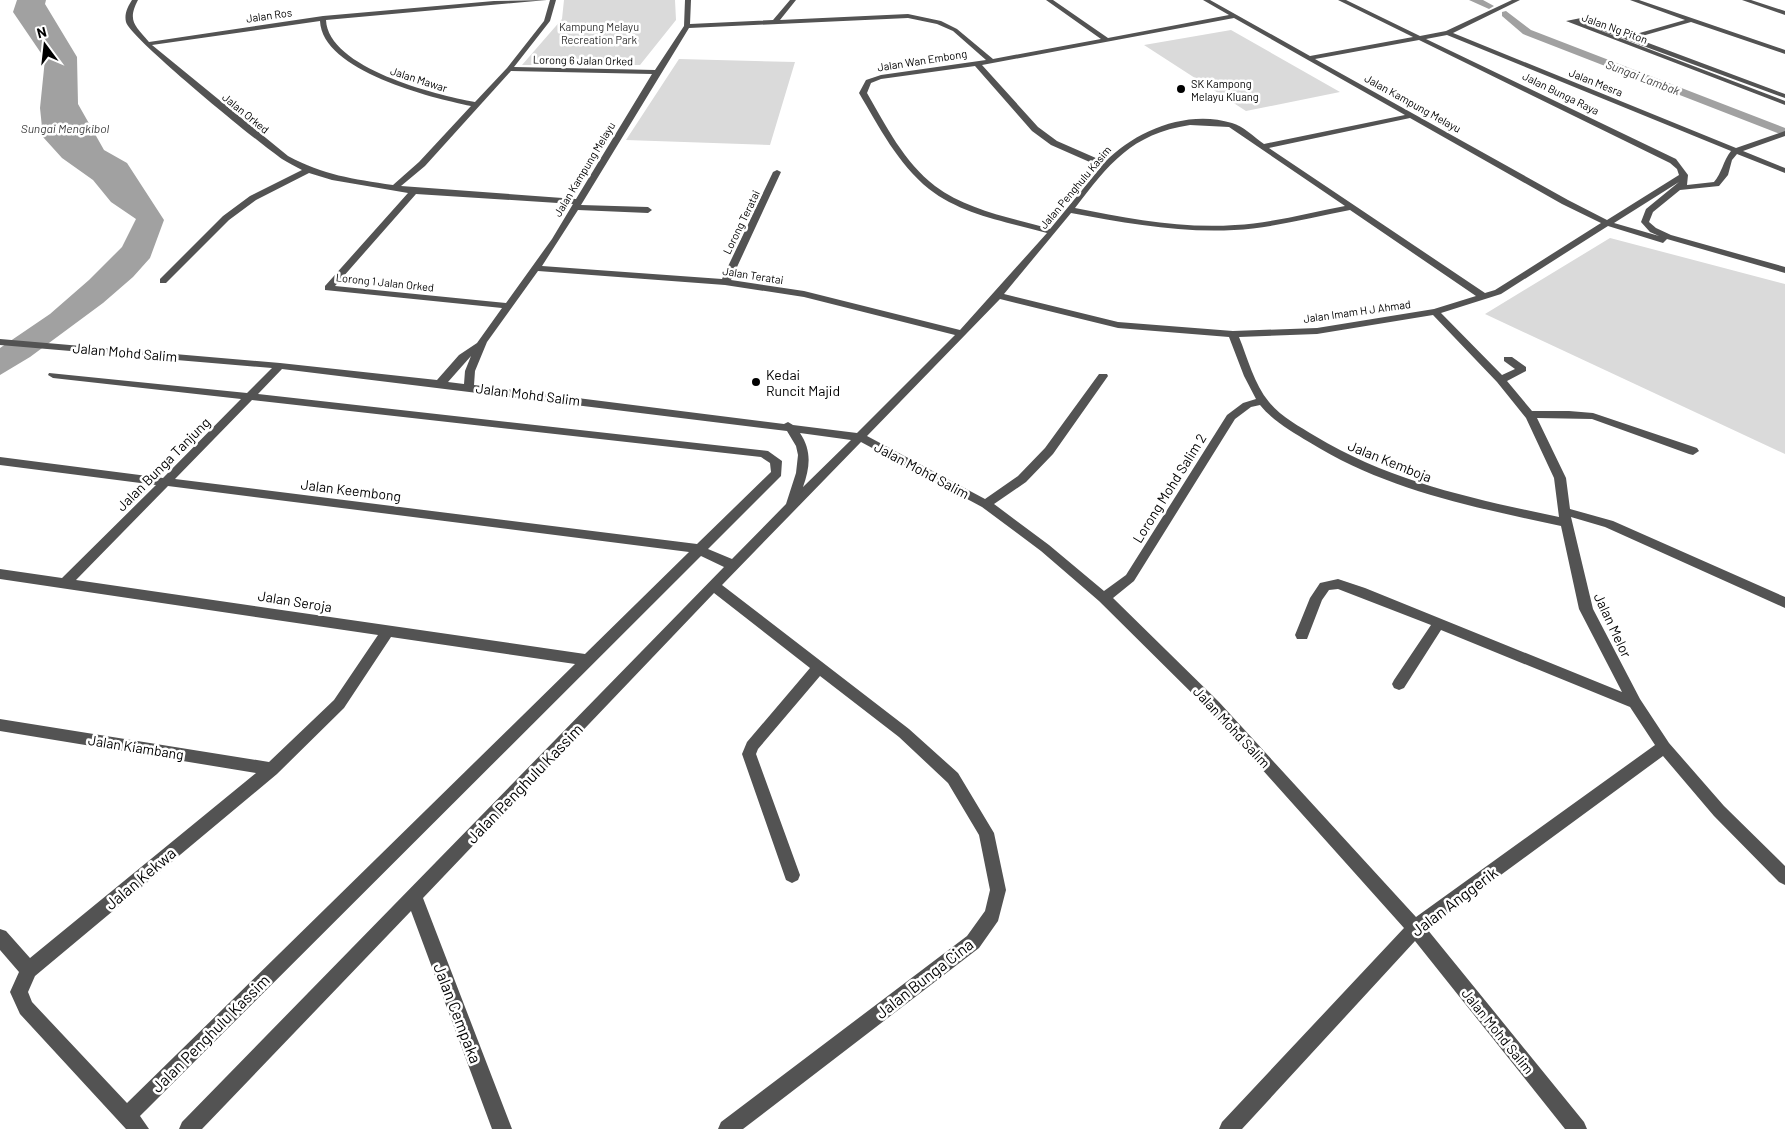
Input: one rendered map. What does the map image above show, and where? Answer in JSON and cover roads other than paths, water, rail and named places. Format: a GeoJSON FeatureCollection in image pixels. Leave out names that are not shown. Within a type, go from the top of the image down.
{"type":"FeatureCollection","features":[{"type":"Feature","properties":{"kind":"street","name":"Jalan Orked"},"geometry":{"type":"LineString","coordinates":[[135,0],[129,11],[128,22],[146,44],[285,158],[308,170],[332,178],[393,189],[648,210]]}},
{"type":"Feature","properties":{"kind":"street"},"geometry":{"type":"LineString","coordinates":[[419,0],[419,8]]}},
{"type":"Feature","properties":{"kind":"street","name":"Jalan Ros"},"geometry":{"type":"LineString","coordinates":[[146,44],[323,18],[419,8],[544,0]]}},
{"type":"Feature","properties":{"kind":"street"},"geometry":{"type":"LineString","coordinates":[[393,189],[422,164],[509,68],[547,21],[553,0]]}},
{"type":"Feature","properties":{"kind":"street"},"geometry":{"type":"LineString","coordinates":[[688,0],[687,26],[908,16],[939,22],[955,30],[991,61]]}},
{"type":"Feature","properties":{"kind":"street"},"geometry":{"type":"LineString","coordinates":[[774,23],[793,0]]}},
{"type":"Feature","properties":{"kind":"street"},"geometry":{"type":"LineString","coordinates":[[1049,0],[1107,40]]}},
{"type":"Feature","properties":{"kind":"street","name":"Jalan Kampung Melayu"},"geometry":{"type":"LineString","coordinates":[[1206,0],[1409,116],[1608,224],[1646,237],[1718,252]]}},
{"type":"Feature","properties":{"kind":"street"},"geometry":{"type":"LineString","coordinates":[[1308,58],[1448,33],[1517,0]]}},
{"type":"Feature","properties":{"kind":"street"},"geometry":{"type":"LineString","coordinates":[[1633,0],[1785,52]]}},
{"type":"Feature","properties":{"kind":"street"},"geometry":{"type":"LineString","coordinates":[[1745,0],[1785,13]]}},
{"type":"Feature","properties":{"kind":"street","name":"Jalan Bunga Raya"},"geometry":{"type":"LineString","coordinates":[[1346,1],[1663,155],[1680,166],[1684,175]]}},
{"type":"Feature","properties":{"kind":"street","name":"Jalan Wan Embong"},"geometry":{"type":"LineString","coordinates":[[1052,232],[972,208],[946,196],[926,182],[891,140],[863,93],[865,84],[868,81],[881,77],[977,64],[1235,16]]}},
{"type":"Feature","properties":{"kind":"street","name":"Jalan Mawar"},"geometry":{"type":"LineString","coordinates":[[323,18],[324,32],[333,45],[383,78],[432,96],[477,105]]}},
{"type":"Feature","properties":{"kind":"street","name":"Jalan Ng Piton"},"geometry":{"type":"LineString","coordinates":[[1785,96],[1581,20],[1569,22],[1785,103]]}},
{"type":"Feature","properties":{"kind":"street"},"geometry":{"type":"LineString","coordinates":[[1619,40],[1692,20]]}},
{"type":"Feature","properties":{"kind":"street","name":"Jalan Kampung Melayu"},"geometry":{"type":"LineString","coordinates":[[440,384],[463,358],[482,342],[537,268],[687,26]]}},
{"type":"Feature","properties":{"kind":"street","name":"Jalan Mesra"},"geometry":{"type":"LineString","coordinates":[[1448,33],[1785,171]]}},
{"type":"Feature","properties":{"kind":"street"},"geometry":{"type":"LineString","coordinates":[[977,64],[1035,129],[1054,142],[1106,166]]}},
{"type":"Feature","properties":{"kind":"street","name":"Lorong 6 Jalan Orked"},"geometry":{"type":"LineString","coordinates":[[509,68],[657,72]]}},
{"type":"Feature","properties":{"kind":"street"},"geometry":{"type":"LineString","coordinates":[[1261,147],[1409,116]]}},
{"type":"Feature","properties":{"kind":"street","name":"Jalan Penghulu Kasim"},"geometry":{"type":"LineString","coordinates":[[859,437],[1000,296],[1106,166],[1128,144],[1157,130],[1199,123],[1218,122],[1231,125],[1247,134],[1261,147],[1353,207],[1484,297]]}},
{"type":"Feature","properties":{"kind":"street"},"geometry":{"type":"LineString","coordinates":[[1678,188],[1716,184],[1724,175],[1728,160],[1735,151],[1784,133]]}},
{"type":"Feature","properties":{"kind":"street"},"geometry":{"type":"LineString","coordinates":[[163,281],[226,218],[253,198],[308,170]]}},
{"type":"Feature","properties":{"kind":"street","name":"Lorong Teratai"},"geometry":{"type":"LineString","coordinates":[[724,282],[777,172]]}},
{"type":"Feature","properties":{"kind":"street"},"geometry":{"type":"LineString","coordinates":[[1684,175],[1683,184],[1649,211],[1645,222],[1653,230],[1668,237],[1785,270]]}},
{"type":"Feature","properties":{"kind":"street"},"geometry":{"type":"LineString","coordinates":[[1608,224],[1684,175]]}},
{"type":"Feature","properties":{"kind":"street","name":"Lorong 1 Jalan Orked"},"geometry":{"type":"LineString","coordinates":[[414,191],[328,288],[509,306]]}},
{"type":"Feature","properties":{"kind":"street"},"geometry":{"type":"LineString","coordinates":[[1070,210],[1128,221],[1204,228],[1258,225],[1353,207]]}},
{"type":"Feature","properties":{"kind":"street","name":"Jalan Imam H J Ahmad"},"geometry":{"type":"LineString","coordinates":[[1000,296],[1118,326],[1233,334],[1317,331],[1434,312],[1498,292],[1608,224]]}},
{"type":"Feature","properties":{"kind":"street","name":"Jalan Teratai"},"geometry":{"type":"LineString","coordinates":[[537,268],[724,282],[813,296],[962,334]]}},
{"type":"Feature","properties":{"kind":"street","name":"Jalan Melor"},"geometry":{"type":"LineString","coordinates":[[1434,312],[1501,380],[1530,415],[1560,478],[1565,517],[1586,609],[1635,703],[1664,747],[1720,811],[1785,877]]}},
{"type":"Feature","properties":{"kind":"street","name":"Jalan Kemboja"},"geometry":{"type":"LineString","coordinates":[[1233,334],[1251,380],[1263,401],[1281,419],[1331,453],[1368,471],[1425,492],[1609,524],[1785,603]]}},
{"type":"Feature","properties":{"kind":"street","name":"Jalan Mohd Salim"},"geometry":{"type":"LineString","coordinates":[[0,342],[280,366],[788,426],[859,437],[986,504],[1045,548],[1104,598],[1214,706],[1415,928],[1577,1129]]}},
{"type":"Feature","properties":{"kind":"street","name":"Jalan Kampung Melayu"},"geometry":{"type":"LineString","coordinates":[[469,387],[470,371],[482,342]]}},
{"type":"Feature","properties":{"kind":"street"},"geometry":{"type":"LineString","coordinates":[[1501,380],[1522,369],[1508,359]]}},
{"type":"Feature","properties":{"kind":"street","name":"Jalan Bunga Tanjung"},"geometry":{"type":"LineString","coordinates":[[66,582],[280,366]]}},
{"type":"Feature","properties":{"kind":"street"},"geometry":{"type":"LineString","coordinates":[[53,375],[251,396]]}},
{"type":"Feature","properties":{"kind":"street"},"geometry":{"type":"LineString","coordinates":[[986,504],[1022,479],[1049,451],[1103,376]]}},
{"type":"Feature","properties":{"kind":"street","name":"Jalan Penghulu Kassim"},"geometry":{"type":"LineString","coordinates":[[127,1116],[698,549],[777,473],[776,461],[764,454],[251,396]]}},
{"type":"Feature","properties":{"kind":"street","name":"Lorong Mohd Salim 2"},"geometry":{"type":"LineString","coordinates":[[1104,598],[1130,578],[1231,418],[1247,405],[1263,401]]}},
{"type":"Feature","properties":{"kind":"street"},"geometry":{"type":"LineString","coordinates":[[1530,415],[1569,414],[1593,416],[1693,451]]}},
{"type":"Feature","properties":{"kind":"street"},"geometry":{"type":"LineString","coordinates":[[788,426],[798,436],[805,456],[803,470],[791,507]]}},
{"type":"Feature","properties":{"kind":"street","name":"Jalan Penghulu Kassim"},"geometry":{"type":"LineString","coordinates":[[189,1129],[859,437]]}},
{"type":"Feature","properties":{"kind":"street","name":"Jalan Keembong"},"geometry":{"type":"LineString","coordinates":[[0,462],[698,549],[734,566]]}},
{"type":"Feature","properties":{"kind":"street","name":"Jalan Seroja"},"geometry":{"type":"LineString","coordinates":[[0,574],[66,582],[586,660]]}},
{"type":"Feature","properties":{"kind":"street"},"geometry":{"type":"LineString","coordinates":[[1302,635],[1316,598],[1325,586],[1338,584],[1360,591],[1635,703]]}},
{"type":"Feature","properties":{"kind":"street","name":"Jalan Bunga Cina"},"geometry":{"type":"LineString","coordinates":[[714,586],[904,733],[953,778],[986,833],[998,890],[992,915],[973,942],[728,1129]]}},
{"type":"Feature","properties":{"kind":"street"},"geometry":{"type":"LineString","coordinates":[[1398,684],[1425,647],[1438,624]]}},
{"type":"Feature","properties":{"kind":"street","name":"Jalan Kekwa"},"geometry":{"type":"LineString","coordinates":[[139,1129],[26,1008],[19,992],[29,970],[272,769],[339,704],[388,631]]}},
{"type":"Feature","properties":{"kind":"street"},"geometry":{"type":"LineString","coordinates":[[792,876],[749,754],[752,746],[819,668]]}},
{"type":"Feature","properties":{"kind":"street","name":"Jalan Kiambang"},"geometry":{"type":"LineString","coordinates":[[0,725],[272,769]]}},
{"type":"Feature","properties":{"kind":"street","name":"Jalan Anggerik"},"geometry":{"type":"LineString","coordinates":[[1229,1129],[1415,928],[1664,747]]}},
{"type":"Feature","properties":{"kind":"street","name":"Jalan Cempaka"},"geometry":{"type":"LineString","coordinates":[[414,896],[502,1129]]}},
{"type":"Feature","properties":{"kind":"street"},"geometry":{"type":"LineString","coordinates":[[0,937],[29,970]]}},
{"type":"Feature","properties":{"kind":"water","name":"Sungai Mengkibol"},"geometry":{"type":"Polygon","coordinates":[[[17,0],[46,0],[45,4],[77,57],[78,104],[104,150],[127,163],[164,220],[150,258],[133,277],[103,303],[30,357],[0,375],[0,348],[50,314],[89,280],[122,247],[136,219],[111,202],[93,180],[62,158],[43,137],[40,108],[45,59],[13,12],[17,0]]]}},
{"type":"Feature","properties":{"kind":"waterway","name":"Sungai Lambak"},"geometry":{"type":"LineString","coordinates":[[1474,0],[1489,6]]}},
{"type":"Feature","properties":{"kind":"waterway","name":"Sungai Lambak"},"geometry":{"type":"LineString","coordinates":[[1506,14],[1527,32],[1785,132]]}},
{"type":"Feature","properties":{"kind":"place","name":"SK Kampong Melayu Kluang"},"geometry":{"type":"Point","coordinates":[1181,89]}},
{"type":"Feature","properties":{"kind":"place","name":"Kedai Runcit Majid"},"geometry":{"type":"Point","coordinates":[756,382]}},
{"type":"Feature","properties":{"kind":"park label","name":"Kampung Melayu Recreation Park"},"geometry":{"type":"Point","coordinates":[599,32]}}]}
